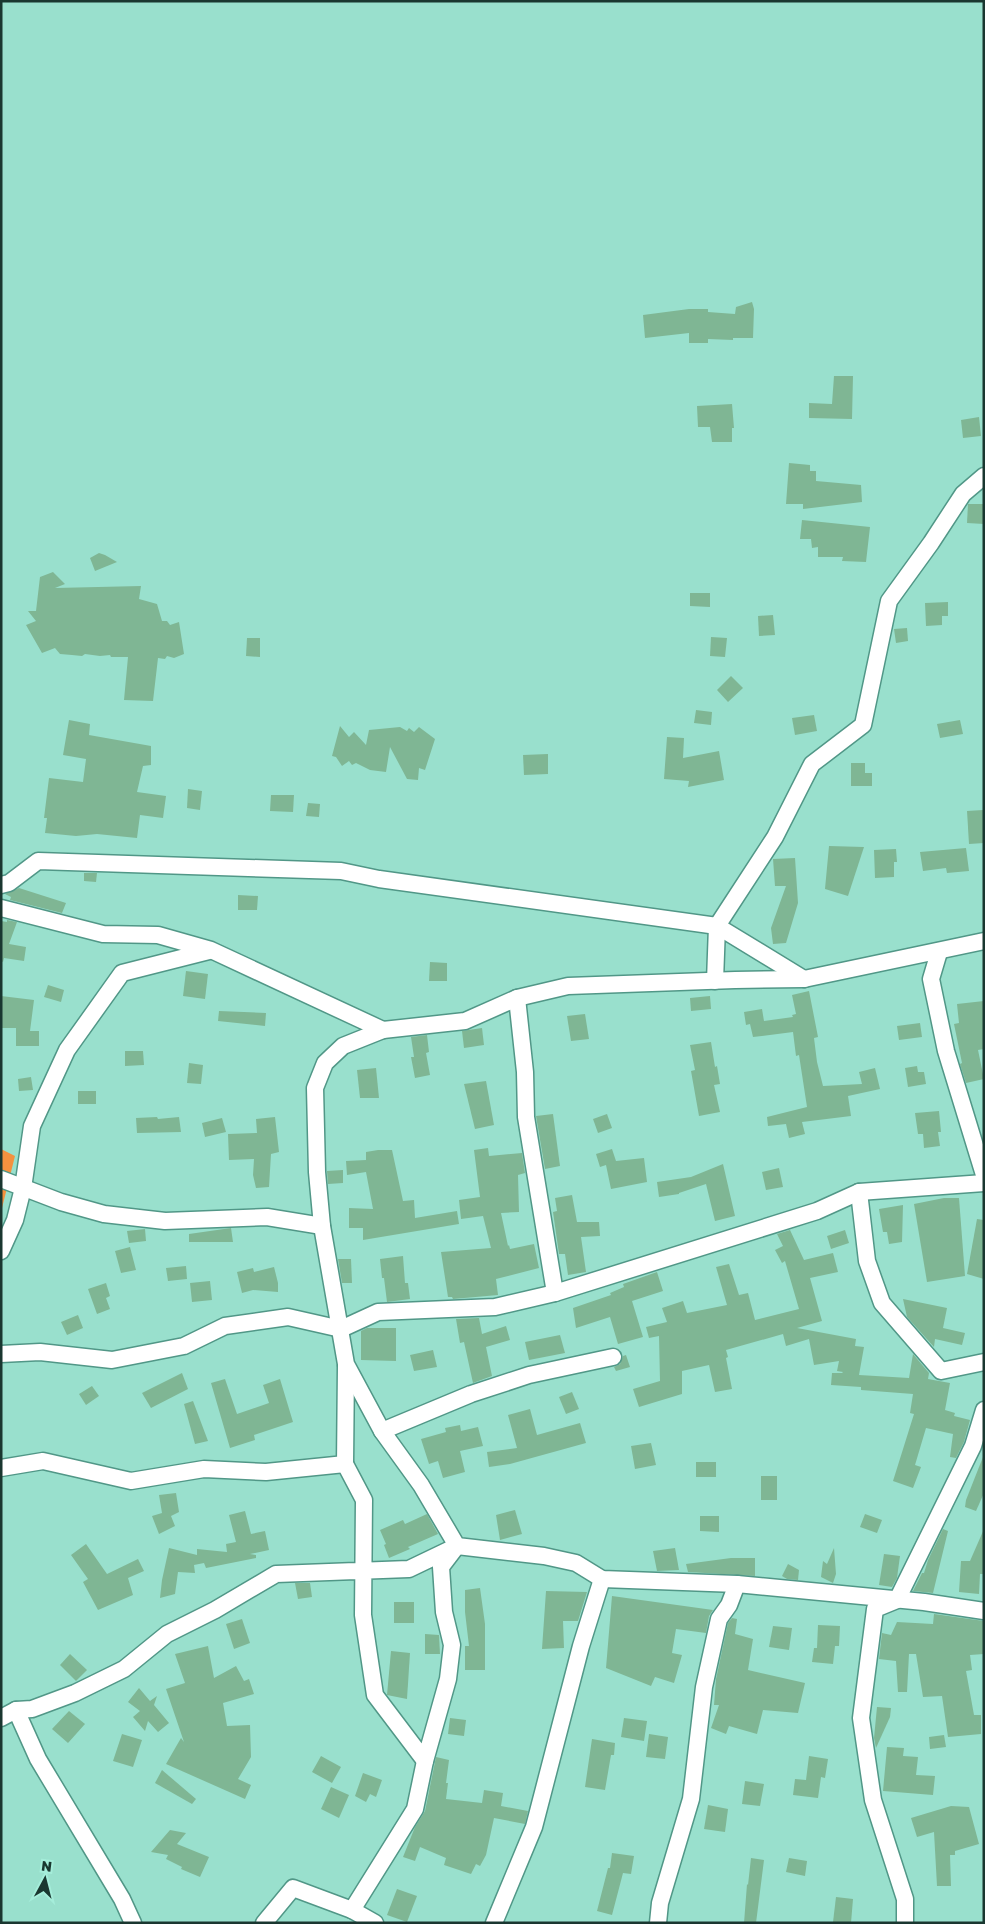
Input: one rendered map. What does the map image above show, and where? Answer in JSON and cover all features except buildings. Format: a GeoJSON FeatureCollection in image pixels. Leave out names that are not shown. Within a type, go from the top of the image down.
{"type":"FeatureCollection","features":[{"type":"Feature","properties":{"kind":"street"},"geometry":{"type":"LineString","coordinates":[[715,981],[717,926],[775,837],[812,764],[862,725],[889,601],[931,543],[963,494],[984,476]]}},
{"type":"Feature","properties":{"kind":"street"},"geometry":{"type":"LineString","coordinates":[[1,885],[9,883],[38,861],[341,871],[379,879],[717,926],[804,979]]}},
{"type":"Feature","properties":{"kind":"street"},"geometry":{"type":"LineString","coordinates":[[1,908],[103,934],[158,935],[211,950],[383,1030]]}},
{"type":"Feature","properties":{"kind":"street"},"geometry":{"type":"LineString","coordinates":[[425,1761],[375,1695],[362,1615],[364,1500],[345,1464],[346,1364],[322,1226],[317,1172],[315,1088],[325,1063],[343,1046],[383,1030],[465,1021],[517,998],[568,986],[804,979],[984,941]]}},
{"type":"Feature","properties":{"kind":"street"},"geometry":{"type":"LineString","coordinates":[[1,1251],[15,1220],[24,1188],[32,1126],[66,1050],[122,974],[211,950]]}},
{"type":"Feature","properties":{"kind":"street"},"geometry":{"type":"LineString","coordinates":[[939,952],[931,979],[946,1051],[984,1175]]}},
{"type":"Feature","properties":{"kind":"street"},"geometry":{"type":"LineString","coordinates":[[517,998],[525,1072],[526,1117],[555,1292]]}},
{"type":"Feature","properties":{"kind":"street"},"geometry":{"type":"LineString","coordinates":[[1,1179],[61,1202],[104,1214],[165,1221],[267,1217],[322,1226]]}},
{"type":"Feature","properties":{"kind":"street"},"geometry":{"type":"LineString","coordinates":[[1,1354],[40,1352],[112,1360],[184,1346],[225,1326],[288,1318],[341,1329],[378,1312],[495,1307],[555,1292],[817,1211],[858,1192],[984,1183]]}},
{"type":"Feature","properties":{"kind":"street"},"geometry":{"type":"LineString","coordinates":[[858,1192],[868,1261],[882,1303],[941,1371],[984,1362]]}},
{"type":"Feature","properties":{"kind":"street"},"geometry":{"type":"LineString","coordinates":[[382,1431],[471,1394],[521,1377],[613,1356]]}},
{"type":"Feature","properties":{"kind":"street"},"geometry":{"type":"LineString","coordinates":[[346,1364],[382,1431],[422,1485],[457,1546]]}},
{"type":"Feature","properties":{"kind":"street"},"geometry":{"type":"LineString","coordinates":[[905,1923],[905,1899],[873,1800],[861,1718],[875,1609],[897,1600],[973,1446],[984,1410]]}},
{"type":"Feature","properties":{"kind":"street"},"geometry":{"type":"LineString","coordinates":[[1,1468],[43,1461],[130,1481],[204,1469],[266,1472],[345,1464]]}},
{"type":"Feature","properties":{"kind":"street"},"geometry":{"type":"LineString","coordinates":[[352,1910],[415,1809],[425,1761],[448,1679],[452,1645],[444,1612],[440,1567],[457,1546]]}},
{"type":"Feature","properties":{"kind":"street"},"geometry":{"type":"LineString","coordinates":[[1,1718],[16,1710],[32,1709],[66,1696],[124,1669],[167,1634],[215,1610],[276,1574],[409,1569],[457,1546],[544,1556],[576,1563],[602,1579],[737,1584],[924,1602],[984,1611]]}},
{"type":"Feature","properties":{"kind":"street"},"geometry":{"type":"LineString","coordinates":[[494,1923],[534,1827],[581,1646],[602,1579]]}},
{"type":"Feature","properties":{"kind":"street"},"geometry":{"type":"LineString","coordinates":[[658,1923],[660,1903],[691,1800],[704,1687],[719,1619],[729,1605],[737,1584]]}},
{"type":"Feature","properties":{"kind":"street"},"geometry":{"type":"LineString","coordinates":[[16,1710],[38,1759],[122,1898],[133,1923]]}},
{"type":"Feature","properties":{"kind":"street"},"geometry":{"type":"LineString","coordinates":[[264,1923],[293,1888],[352,1910],[375,1923]]}},
{"type":"Feature","properties":{"kind":"shaded area"},"geometry":{"type":"Polygon","coordinates":[[[1,1149],[15,1156],[1,1212],[1,1149]]]}}]}
